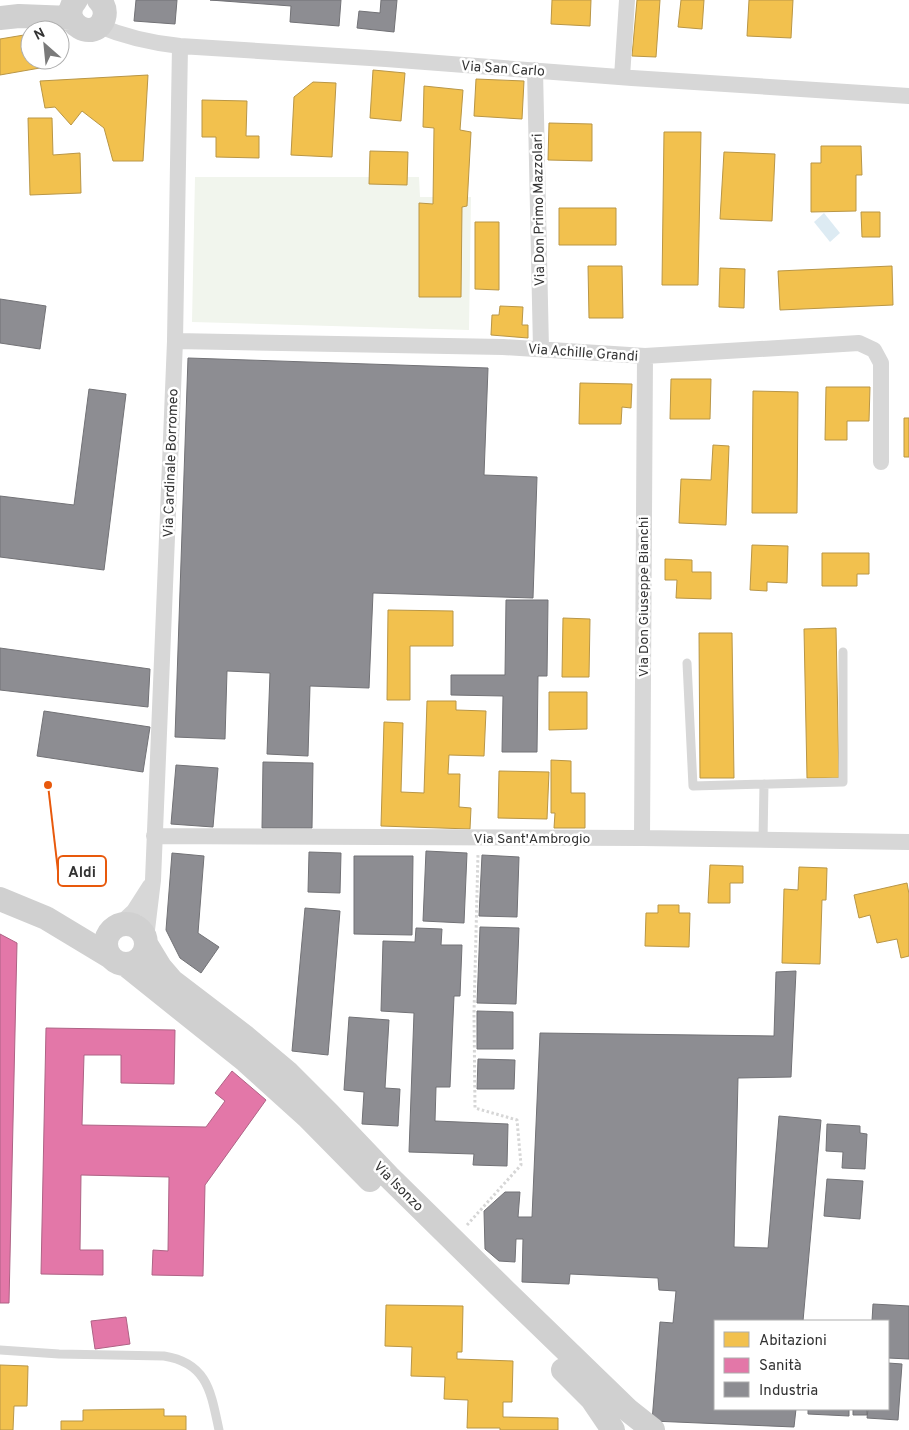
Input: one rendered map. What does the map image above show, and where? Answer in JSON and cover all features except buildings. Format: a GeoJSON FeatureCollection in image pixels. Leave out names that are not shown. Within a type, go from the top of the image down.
{"type":"FeatureCollection","features":[{"type":"Feature","properties":{"kind":"street"},"geometry":{"type":"LineString","coordinates":[[0,18],[74,9],[78,27],[83,30],[89,30],[99,26],[104,20],[105,12],[100,0]]}},
{"type":"Feature","properties":{"kind":"street"},"geometry":{"type":"LineString","coordinates":[[622,77],[627,0]]}},
{"type":"Feature","properties":{"kind":"street","name":"Via San Carlo"},"geometry":{"type":"LineString","coordinates":[[99,26],[149,42],[180,46],[909,96]]}},
{"type":"Feature","properties":{"kind":"street","name":"Via Cardinale Borromeo"},"geometry":{"type":"LineString","coordinates":[[146,941],[153,880],[175,341],[180,46]]}},
{"type":"Feature","properties":{"kind":"street","name":"Via Don Primo Mazzolari"},"geometry":{"type":"LineString","coordinates":[[536,70],[541,349]]}},
{"type":"Feature","properties":{"kind":"street","name":"Via Achille Grandi"},"geometry":{"type":"LineString","coordinates":[[175,341],[493,346],[645,356],[853,343],[863,344],[874,350],[881,363],[881,462]]}},
{"type":"Feature","properties":{"kind":"street","name":"Via Don Giuseppe Bianchi"},"geometry":{"type":"LineString","coordinates":[[642,838],[645,356]]}},
{"type":"Feature","properties":{"kind":"street","name":"Via Sant'Ambrogio"},"geometry":{"type":"LineString","coordinates":[[154,836],[642,838],[909,842]]}},
{"type":"Feature","properties":{"kind":"street","name":"Via Cardinale Borromeo"},"geometry":{"type":"LineString","coordinates":[[115,927],[138,905],[153,880]]}},
{"type":"Feature","properties":{"kind":"street","name":"Via Isonzo"},"geometry":{"type":"LineString","coordinates":[[0,899],[46,918],[117,960],[246,1061],[308,1117],[583,1390],[613,1430]]}},
{"type":"Feature","properties":{"kind":"street","name":"Via Isonzo"},"geometry":{"type":"LineString","coordinates":[[46,918],[115,927]]}},
{"type":"Feature","properties":{"kind":"street"},"geometry":{"type":"LineString","coordinates":[[133,924],[138,928],[146,941],[143,956],[132,964],[117,960],[105,943],[115,927],[133,924]]}},
{"type":"Feature","properties":{"kind":"street","name":"Via Isonzo"},"geometry":{"type":"LineString","coordinates":[[146,941],[160,968],[172,981],[244,1036],[288,1073],[453,1241],[629,1411],[653,1430]]}},
{"type":"Feature","properties":{"kind":"lane"},"geometry":{"type":"LineString","coordinates":[[687,663],[693,786],[843,782],[843,652]]}},
{"type":"Feature","properties":{"kind":"lane"},"geometry":{"type":"LineString","coordinates":[[763,840],[764,784]]}},
{"type":"Feature","properties":{"kind":"lane"},"geometry":{"type":"LineString","coordinates":[[0,1350],[59,1354],[164,1356],[174,1358],[193,1367],[201,1374],[208,1385],[219,1430]]}},
{"type":"Feature","properties":{"kind":"path"},"geometry":{"type":"LineString","coordinates":[[453,1241],[521,1164],[517,1120],[475,1108],[474,1013],[478,838]]}},
{"type":"Feature","properties":{"kind":"shaded area"},"geometry":{"type":"Polygon","coordinates":[[[195,177],[419,177],[420,197],[471,197],[469,330],[192,322],[195,177]]]}},
{"type":"Feature","properties":{"kind":"shaded area"},"geometry":{"type":"Polygon","coordinates":[[[824,213],[840,233],[830,242],[814,222],[824,213]]]}},
{"type":"Feature","properties":{"kind":"place","name":"Aldi"},"geometry":{"type":"Point","coordinates":[48,785]}}]}
